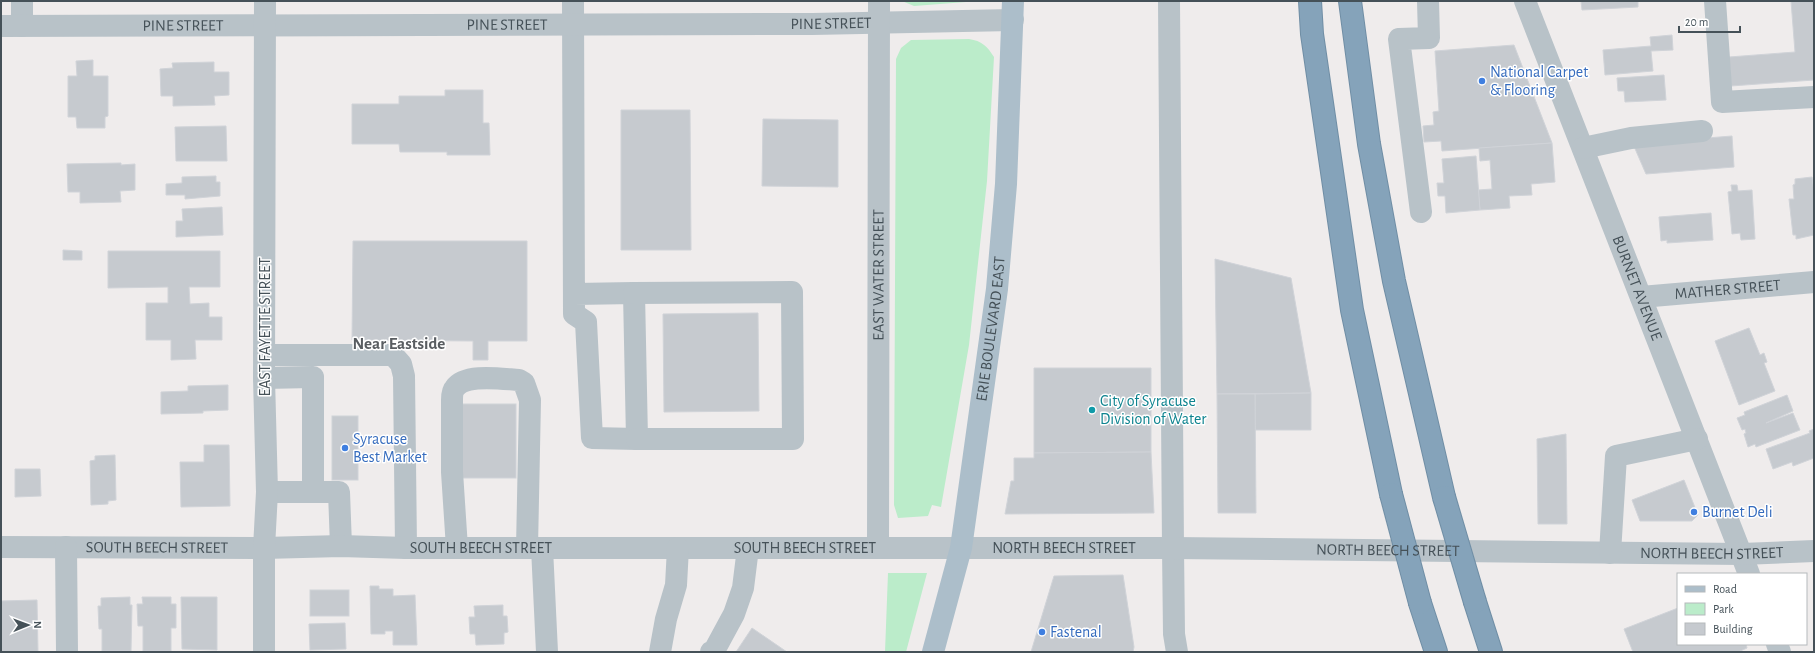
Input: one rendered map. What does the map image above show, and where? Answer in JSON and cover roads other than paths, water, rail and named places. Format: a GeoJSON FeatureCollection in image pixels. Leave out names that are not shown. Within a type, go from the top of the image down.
{"type":"FeatureCollection","features":[{"type":"Feature","properties":{"kind":"highway"},"geometry":{"type":"LineString","coordinates":[[1310,1],[1316,58],[1352,310],[1390,494],[1420,603],[1436,652]]}},
{"type":"Feature","properties":{"kind":"highway"},"geometry":{"type":"LineString","coordinates":[[1350,1],[1369,144],[1394,281],[1444,497],[1491,652]]}},
{"type":"Feature","properties":{"kind":"main road","name":"ERIE BOULEVARD EAST"},"geometry":{"type":"LineString","coordinates":[[933,652],[961,548],[997,290],[1006,184],[1013,11]]}},
{"type":"Feature","properties":{"kind":"street"},"geometry":{"type":"LineString","coordinates":[[11,26],[22,1]]}},
{"type":"Feature","properties":{"kind":"street","name":"EAST FAYETTE STREET"},"geometry":{"type":"LineString","coordinates":[[264,652],[264,548],[267,492],[264,378],[265,1]]}},
{"type":"Feature","properties":{"kind":"street"},"geometry":{"type":"LineString","coordinates":[[573,1],[572,201],[574,304],[586,322],[592,438],[793,439],[792,292],[634,293],[574,304]]}},
{"type":"Feature","properties":{"kind":"street","name":"EAST WATER STREET"},"geometry":{"type":"LineString","coordinates":[[878,548],[879,1]]}},
{"type":"Feature","properties":{"kind":"street"},"geometry":{"type":"LineString","coordinates":[[1169,1],[1174,634],[1177,652]]}},
{"type":"Feature","properties":{"kind":"street"},"geometry":{"type":"LineString","coordinates":[[1421,212],[1399,39],[1429,38],[1428,1]]}},
{"type":"Feature","properties":{"kind":"street","name":"BURNET AVENUE"},"geometry":{"type":"LineString","coordinates":[[1525,1],[1745,564]]}},
{"type":"Feature","properties":{"kind":"street"},"geometry":{"type":"LineString","coordinates":[[1715,1],[1722,102],[1814,98]]}},
{"type":"Feature","properties":{"kind":"street","name":"PINE STREET"},"geometry":{"type":"LineString","coordinates":[[11,26],[879,23],[1013,11]]}},
{"type":"Feature","properties":{"kind":"street"},"geometry":{"type":"LineString","coordinates":[[1583,148],[1631,138],[1702,131]]}},
{"type":"Feature","properties":{"kind":"street","name":"MATHER STREET"},"geometry":{"type":"LineString","coordinates":[[1641,297],[1814,282]]}},
{"type":"Feature","properties":{"kind":"street"},"geometry":{"type":"LineString","coordinates":[[634,293],[637,439]]}},
{"type":"Feature","properties":{"kind":"street"},"geometry":{"type":"LineString","coordinates":[[264,354],[393,354],[401,364],[404,376],[406,548]]}},
{"type":"Feature","properties":{"kind":"street"},"geometry":{"type":"LineString","coordinates":[[264,378],[313,377],[313,492]]}},
{"type":"Feature","properties":{"kind":"street"},"geometry":{"type":"LineString","coordinates":[[457,548],[452,472],[452,400],[454,389],[459,384],[470,378],[518,380],[524,383],[528,391],[535,548],[547,652]]}},
{"type":"Feature","properties":{"kind":"street"},"geometry":{"type":"LineString","coordinates":[[1610,553],[1616,456],[1696,439]]}},
{"type":"Feature","properties":{"kind":"street"},"geometry":{"type":"LineString","coordinates":[[267,492],[339,492],[341,546]]}},
{"type":"Feature","properties":{"kind":"street","name":"SOUTH BEECH STREET"},"geometry":{"type":"LineString","coordinates":[[1,547],[264,548],[341,546],[406,548],[961,548]]}},
{"type":"Feature","properties":{"kind":"street"},"geometry":{"type":"LineString","coordinates":[[66,547],[67,652]]}},
{"type":"Feature","properties":{"kind":"street"},"geometry":{"type":"LineString","coordinates":[[660,652],[666,619],[676,585],[678,548]]}},
{"type":"Feature","properties":{"kind":"street"},"geometry":{"type":"LineString","coordinates":[[711,652],[714,651],[734,614],[743,588],[748,548]]}},
{"type":"Feature","properties":{"kind":"street","name":"NORTH BEECH STREET"},"geometry":{"type":"LineString","coordinates":[[961,548],[1173,548],[1610,553],[1745,564],[1814,551]]}},
{"type":"Feature","properties":{"kind":"place","name":"National Carpet & Flooring"},"geometry":{"type":"Point","coordinates":[1482,81]}},
{"type":"Feature","properties":{"kind":"place","name":"City of Syracuse Division of Water"},"geometry":{"type":"Point","coordinates":[1092,410]}},
{"type":"Feature","properties":{"kind":"place","name":"Syracuse Best Market"},"geometry":{"type":"Point","coordinates":[345,448]}},
{"type":"Feature","properties":{"kind":"place","name":"Burnet Deli"},"geometry":{"type":"Point","coordinates":[1694,512]}},
{"type":"Feature","properties":{"kind":"place","name":"Fastenal"},"geometry":{"type":"Point","coordinates":[1042,632]}},
{"type":"Feature","properties":{"kind":"district","name":"Near Eastside"},"geometry":{"type":"Point","coordinates":[399,343]}}]}
